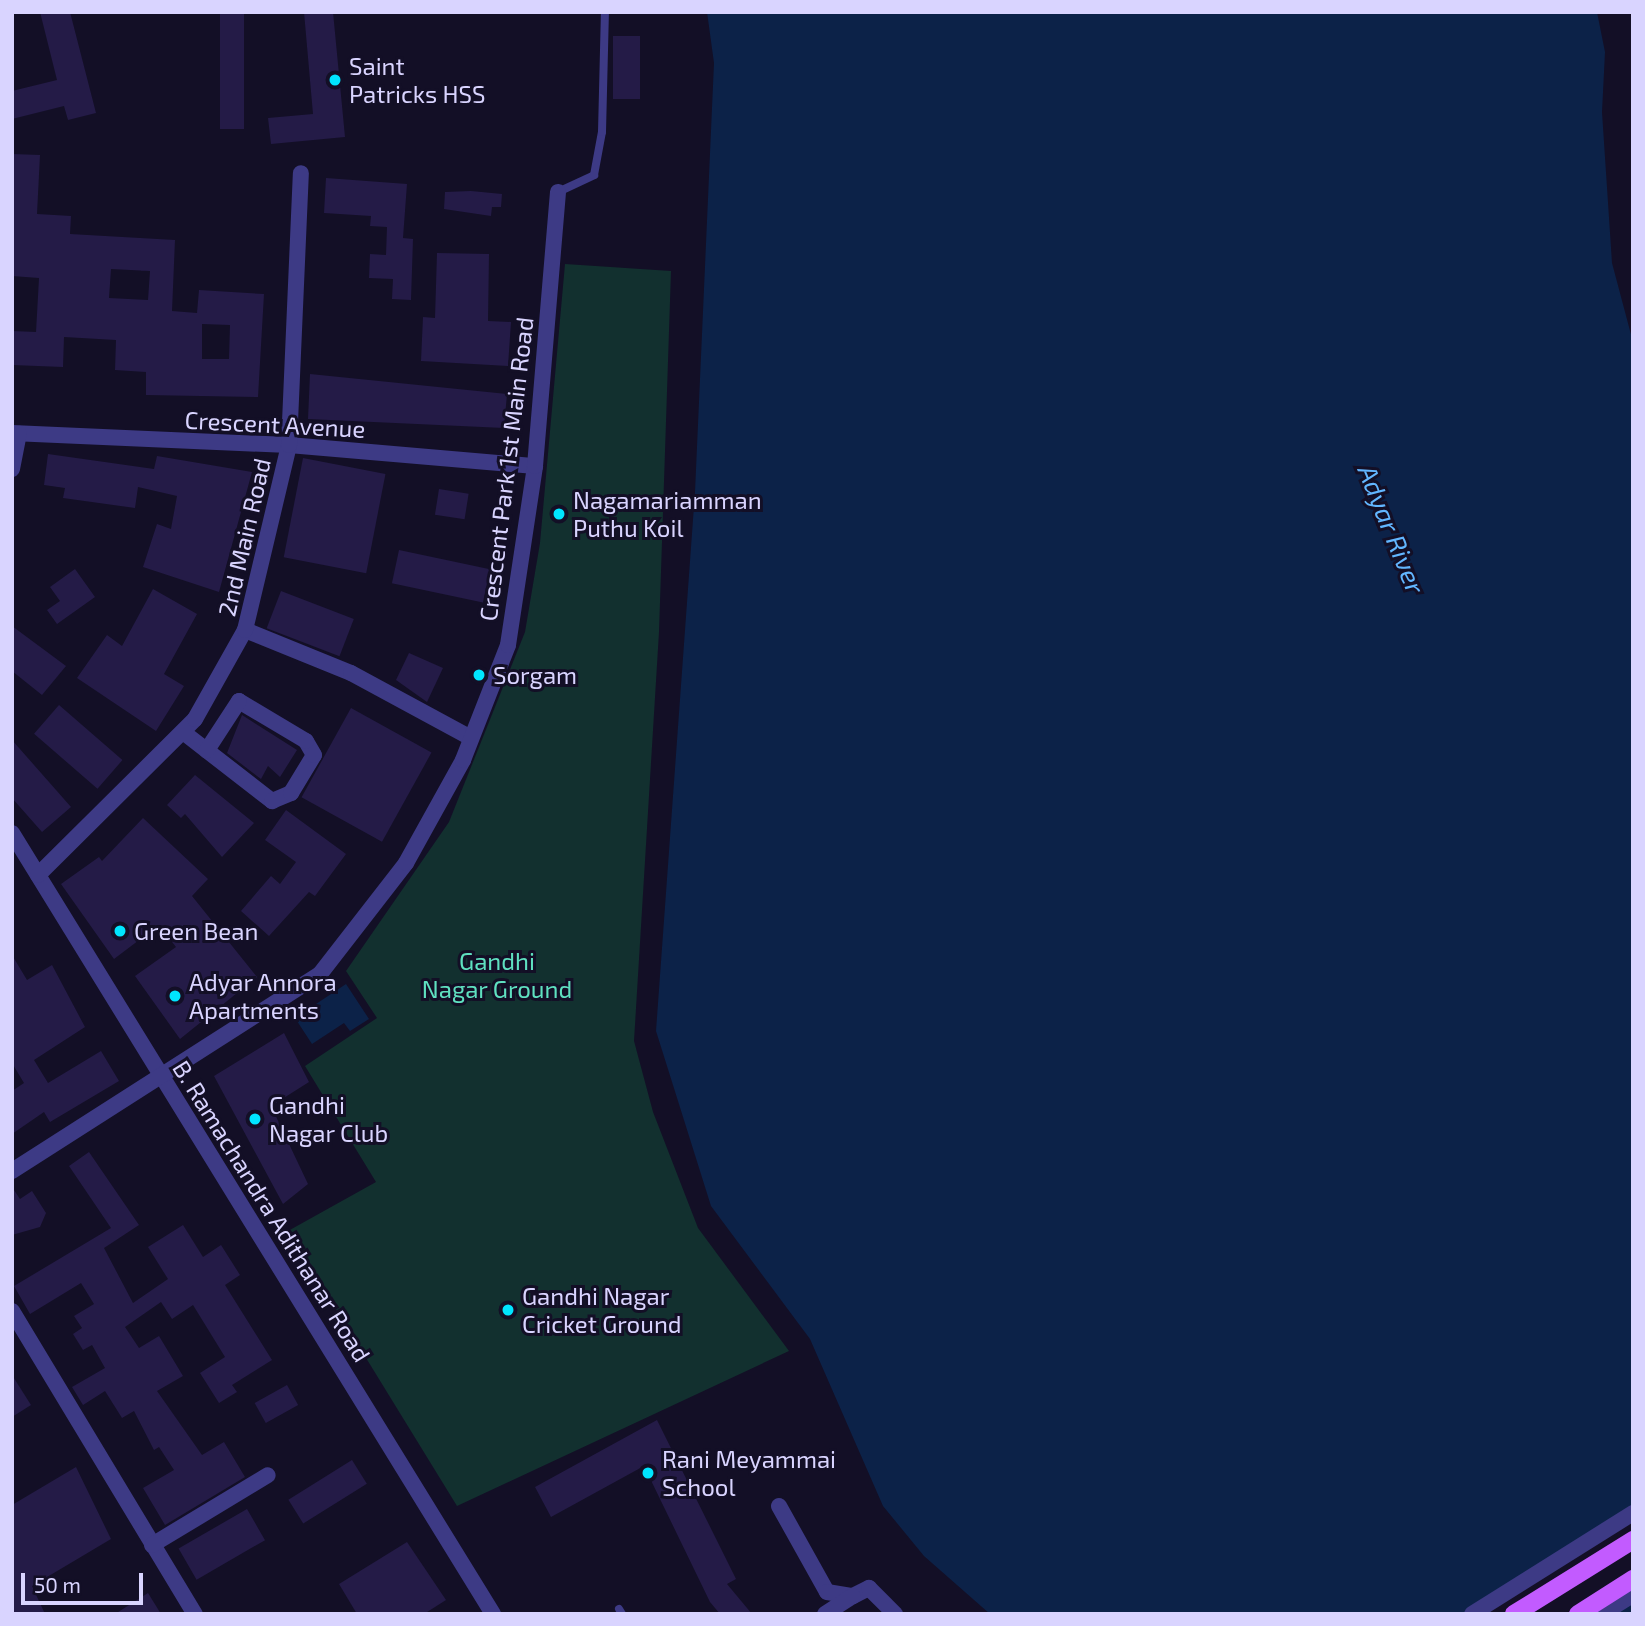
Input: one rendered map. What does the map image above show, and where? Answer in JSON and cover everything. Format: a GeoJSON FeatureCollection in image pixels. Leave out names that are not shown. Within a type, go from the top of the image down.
{"type":"FeatureCollection","features":[{"type":"Feature","properties":{"kind":"main road"},"geometry":{"type":"LineString","coordinates":[[1514,1614],[1633,1540]]}},
{"type":"Feature","properties":{"kind":"main road"},"geometry":{"type":"LineString","coordinates":[[1578,1614],[1633,1579]]}},
{"type":"Feature","properties":{"kind":"street","name":"2nd Main Road"},"geometry":{"type":"LineString","coordinates":[[38,875],[183,732],[245,631],[289,445],[301,173]]}},
{"type":"Feature","properties":{"kind":"street","name":"Crescent Park 1st Main Road"},"geometry":{"type":"LineString","coordinates":[[12,1171],[163,1078],[320,974],[406,863],[471,738],[508,645],[535,466],[558,192]]}},
{"type":"Feature","properties":{"kind":"street","name":"Crescent Avenue"},"geometry":{"type":"LineString","coordinates":[[16,433],[289,445],[535,466]]}},
{"type":"Feature","properties":{"kind":"street"},"geometry":{"type":"LineString","coordinates":[[12,469],[16,433]]}},
{"type":"Feature","properties":{"kind":"street"},"geometry":{"type":"LineString","coordinates":[[245,631],[351,673],[471,738]]}},
{"type":"Feature","properties":{"kind":"street"},"geometry":{"type":"LineString","coordinates":[[183,732],[207,750],[280,802],[314,755],[306,741],[239,701],[207,750]]}},
{"type":"Feature","properties":{"kind":"street","name":"B. Ramachandra Adithanar Road"},"geometry":{"type":"LineString","coordinates":[[12,833],[492,1614]]}},
{"type":"Feature","properties":{"kind":"street"},"geometry":{"type":"LineString","coordinates":[[12,1311],[195,1614]]}},
{"type":"Feature","properties":{"kind":"street"},"geometry":{"type":"LineString","coordinates":[[152,1545],[268,1475]]}},
{"type":"Feature","properties":{"kind":"street"},"geometry":{"type":"LineString","coordinates":[[779,1506],[827,1591],[853,1596]]}},
{"type":"Feature","properties":{"kind":"street"},"geometry":{"type":"LineString","coordinates":[[1472,1614],[1633,1513]]}},
{"type":"Feature","properties":{"kind":"street"},"geometry":{"type":"LineString","coordinates":[[825,1614],[853,1596],[872,1590],[892,1614]]}},
{"type":"Feature","properties":{"kind":"street"},"geometry":{"type":"LineString","coordinates":[[1602,1614],[1633,1595]]}},
{"type":"Feature","properties":{"kind":"lane"},"geometry":{"type":"LineString","coordinates":[[558,192],[594,175],[602,132],[605,12]]}},
{"type":"Feature","properties":{"kind":"green space","name":"Gandhi Nagar Ground"},"geometry":{"type":"Polygon","coordinates":[[[565,264],[671,271],[659,632],[634,1041],[653,1112],[698,1228],[789,1351],[457,1506],[288,1231],[376,1182],[305,1066],[377,1018],[346,971],[449,822],[525,632],[540,543],[565,264]]]}},
{"type":"Feature","properties":{"kind":"water","name":"Adyar River"},"geometry":{"type":"Polygon","coordinates":[[[707,12],[1597,12],[1605,52],[1602,112],[1612,263],[1633,342],[1633,1614],[990,1614],[924,1556],[883,1506],[810,1339],[711,1206],[656,1031],[695,492],[714,63],[707,12]]]}},
{"type":"Feature","properties":{"kind":"water"},"geometry":{"type":"Polygon","coordinates":[[[346,984],[369,1019],[350,1031],[344,1023],[312,1044],[295,1018],[346,984]]]}},
{"type":"Feature","properties":{"kind":"pier"},"geometry":{"type":"Polygon","coordinates":[[[1633,1509],[1633,1601],[1613,1614],[1464,1614],[1633,1509]]]}},
{"type":"Feature","properties":{"kind":"building"},"geometry":{"type":"Polygon","coordinates":[[[40,12],[70,12],[96,113],[68,120],[64,106],[12,119],[12,91],[57,80],[40,12]]]}},
{"type":"Feature","properties":{"kind":"building"},"geometry":{"type":"Polygon","coordinates":[[[220,12],[244,12],[244,129],[220,129],[220,12]]]}},
{"type":"Feature","properties":{"kind":"building"},"geometry":{"type":"Polygon","coordinates":[[[304,12],[333,12],[345,137],[271,144],[268,118],[313,114],[304,12]]]}},
{"type":"Feature","properties":{"kind":"building"},"geometry":{"type":"Polygon","coordinates":[[[613,36],[640,36],[640,99],[613,99],[613,36]]]}},
{"type":"Feature","properties":{"kind":"building"},"geometry":{"type":"Polygon","coordinates":[[[12,154],[40,155],[37,214],[71,216],[70,234],[175,240],[172,311],[197,313],[199,290],[264,294],[258,397],[146,395],[146,372],[115,370],[116,340],[64,337],[63,367],[12,365],[12,331],[36,332],[39,278],[12,276],[12,154]],[[111,269],[109,298],[148,300],[150,271],[111,269]],[[202,324],[202,359],[229,359],[230,325],[202,324]]]}},
{"type":"Feature","properties":{"kind":"building"},"geometry":{"type":"Polygon","coordinates":[[[326,178],[407,184],[403,238],[413,239],[411,300],[392,299],[393,279],[369,278],[370,254],[386,255],[387,227],[370,226],[371,216],[324,213],[326,178]]]}},
{"type":"Feature","properties":{"kind":"building"},"geometry":{"type":"Polygon","coordinates":[[[445,192],[502,194],[501,207],[492,207],[491,216],[444,209],[445,192]]]}},
{"type":"Feature","properties":{"kind":"building"},"geometry":{"type":"Polygon","coordinates":[[[437,253],[489,254],[488,321],[511,322],[508,366],[421,361],[423,317],[435,318],[437,253]]]}},
{"type":"Feature","properties":{"kind":"building"},"geometry":{"type":"Polygon","coordinates":[[[310,374],[507,394],[504,428],[308,419],[310,374]]]}},
{"type":"Feature","properties":{"kind":"building"},"geometry":{"type":"Polygon","coordinates":[[[48,454],[154,469],[157,456],[252,472],[219,592],[143,567],[157,524],[171,529],[177,496],[138,487],[135,508],[63,498],[65,488],[44,485],[48,454]]]}},
{"type":"Feature","properties":{"kind":"building"},"geometry":{"type":"Polygon","coordinates":[[[303,458],[385,474],[366,573],[284,557],[303,458]]]}},
{"type":"Feature","properties":{"kind":"building"},"geometry":{"type":"Polygon","coordinates":[[[439,489],[469,494],[465,519],[435,515],[439,489]]]}},
{"type":"Feature","properties":{"kind":"building"},"geometry":{"type":"Polygon","coordinates":[[[399,550],[490,569],[483,603],[392,583],[399,550]]]}},
{"type":"Feature","properties":{"kind":"building"},"geometry":{"type":"Polygon","coordinates":[[[75,569],[95,597],[57,624],[47,610],[60,601],[50,587],[75,569]]]}},
{"type":"Feature","properties":{"kind":"building"},"geometry":{"type":"Polygon","coordinates":[[[153,589],[197,614],[164,674],[184,686],[156,731],[77,678],[107,635],[122,646],[153,589]]]}},
{"type":"Feature","properties":{"kind":"building"},"geometry":{"type":"Polygon","coordinates":[[[281,591],[354,619],[339,656],[267,628],[281,591]]]}},
{"type":"Feature","properties":{"kind":"building"},"geometry":{"type":"Polygon","coordinates":[[[12,626],[66,666],[42,695],[12,671],[12,626]]]}},
{"type":"Feature","properties":{"kind":"building"},"geometry":{"type":"Polygon","coordinates":[[[409,653],[443,668],[427,702],[396,680],[409,653]]]}},
{"type":"Feature","properties":{"kind":"building"},"geometry":{"type":"Polygon","coordinates":[[[59,705],[122,760],[97,789],[34,734],[59,705]]]}},
{"type":"Feature","properties":{"kind":"building"},"geometry":{"type":"Polygon","coordinates":[[[351,708],[431,753],[382,842],[302,797],[351,708]]]}},
{"type":"Feature","properties":{"kind":"building"},"geometry":{"type":"Polygon","coordinates":[[[242,715],[297,750],[280,777],[268,766],[261,779],[227,753],[242,715]]]}},
{"type":"Feature","properties":{"kind":"building"},"geometry":{"type":"Polygon","coordinates":[[[12,740],[71,807],[42,832],[12,798],[12,740]]]}},
{"type":"Feature","properties":{"kind":"building"},"geometry":{"type":"Polygon","coordinates":[[[195,775],[254,823],[222,857],[185,814],[181,818],[167,805],[195,775]]]}},
{"type":"Feature","properties":{"kind":"building"},"geometry":{"type":"Polygon","coordinates":[[[286,810],[346,854],[315,896],[309,892],[269,936],[241,911],[271,876],[280,884],[296,862],[265,840],[286,810]]]}},
{"type":"Feature","properties":{"kind":"building"},"geometry":{"type":"Polygon","coordinates":[[[143,818],[208,879],[192,896],[257,977],[180,1039],[135,976],[176,947],[159,925],[114,959],[61,884],[99,857],[102,861],[143,818]]]}},
{"type":"Feature","properties":{"kind":"building"},"geometry":{"type":"Polygon","coordinates":[[[12,955],[27,980],[52,965],[85,1027],[34,1060],[48,1083],[101,1051],[119,1081],[50,1122],[44,1112],[12,1134],[12,1091],[24,1083],[12,1063],[12,955]]]}},
{"type":"Feature","properties":{"kind":"building","name":"Gandhi Nagar Club"},"geometry":{"type":"Polygon","coordinates":[[[284,1033],[309,1082],[271,1106],[308,1184],[283,1204],[214,1076],[284,1033]]]}},
{"type":"Feature","properties":{"kind":"building"},"geometry":{"type":"Polygon","coordinates":[[[89,1152],[139,1225],[104,1248],[133,1303],[168,1279],[148,1247],[183,1225],[203,1257],[221,1245],[240,1275],[225,1285],[272,1360],[232,1385],[237,1392],[219,1403],[200,1373],[225,1357],[193,1305],[172,1319],[161,1302],[125,1327],[139,1348],[159,1336],[183,1376],[157,1391],[202,1455],[224,1442],[245,1477],[165,1525],[143,1488],[174,1470],[159,1447],[154,1450],[134,1411],[122,1418],[105,1391],[83,1405],[72,1387],[105,1368],[92,1345],[83,1350],[73,1334],[82,1328],[74,1316],[94,1304],[81,1283],[30,1314],[14,1286],[111,1228],[69,1166],[89,1152]]]}},
{"type":"Feature","properties":{"kind":"building"},"geometry":{"type":"Polygon","coordinates":[[[12,1187],[20,1199],[32,1191],[46,1213],[40,1227],[12,1235],[12,1187]]]}},
{"type":"Feature","properties":{"kind":"building"},"geometry":{"type":"Polygon","coordinates":[[[12,1375],[31,1405],[12,1417],[12,1375]]]}},
{"type":"Feature","properties":{"kind":"building"},"geometry":{"type":"Polygon","coordinates":[[[287,1385],[298,1405],[266,1423],[255,1403],[287,1385]]]}},
{"type":"Feature","properties":{"kind":"building"},"geometry":{"type":"Polygon","coordinates":[[[657,1420],[736,1579],[727,1584],[752,1614],[720,1614],[710,1602],[644,1466],[551,1517],[535,1487],[657,1420]]]}},
{"type":"Feature","properties":{"kind":"building"},"geometry":{"type":"Polygon","coordinates":[[[352,1460],[367,1484],[303,1523],[288,1500],[352,1460]]]}},
{"type":"Feature","properties":{"kind":"building"},"geometry":{"type":"Polygon","coordinates":[[[76,1467],[111,1539],[32,1586],[45,1614],[12,1614],[12,1505],[76,1467]]]}},
{"type":"Feature","properties":{"kind":"building"},"geometry":{"type":"Polygon","coordinates":[[[247,1509],[265,1540],[197,1580],[179,1548],[247,1509]]]}},
{"type":"Feature","properties":{"kind":"building"},"geometry":{"type":"Polygon","coordinates":[[[407,1542],[446,1600],[424,1614],[357,1614],[339,1584],[407,1542]]]}},
{"type":"Feature","properties":{"kind":"building"},"geometry":{"type":"Polygon","coordinates":[[[148,1593],[161,1614],[115,1614],[148,1593]]]}},
{"type":"Feature","properties":{"kind":"place","name":"Saint Patricks HSS"},"geometry":{"type":"Point","coordinates":[335,80]}},
{"type":"Feature","properties":{"kind":"place","name":"Nagamariamman Puthu Koil"},"geometry":{"type":"Point","coordinates":[559,514]}},
{"type":"Feature","properties":{"kind":"place","name":"Sorgam"},"geometry":{"type":"Point","coordinates":[479,675]}},
{"type":"Feature","properties":{"kind":"place","name":"Green Bean"},"geometry":{"type":"Point","coordinates":[120,931]}},
{"type":"Feature","properties":{"kind":"place","name":"Adyar Annora Apartments"},"geometry":{"type":"Point","coordinates":[175,996]}},
{"type":"Feature","properties":{"kind":"place","name":"Gandhi Nagar Club"},"geometry":{"type":"Point","coordinates":[255,1119]}},
{"type":"Feature","properties":{"kind":"place","name":"Gandhi Nagar Cricket Ground"},"geometry":{"type":"Point","coordinates":[508,1310]}},
{"type":"Feature","properties":{"kind":"place","name":"Rani Meyammai School"},"geometry":{"type":"Point","coordinates":[648,1473]}}]}
